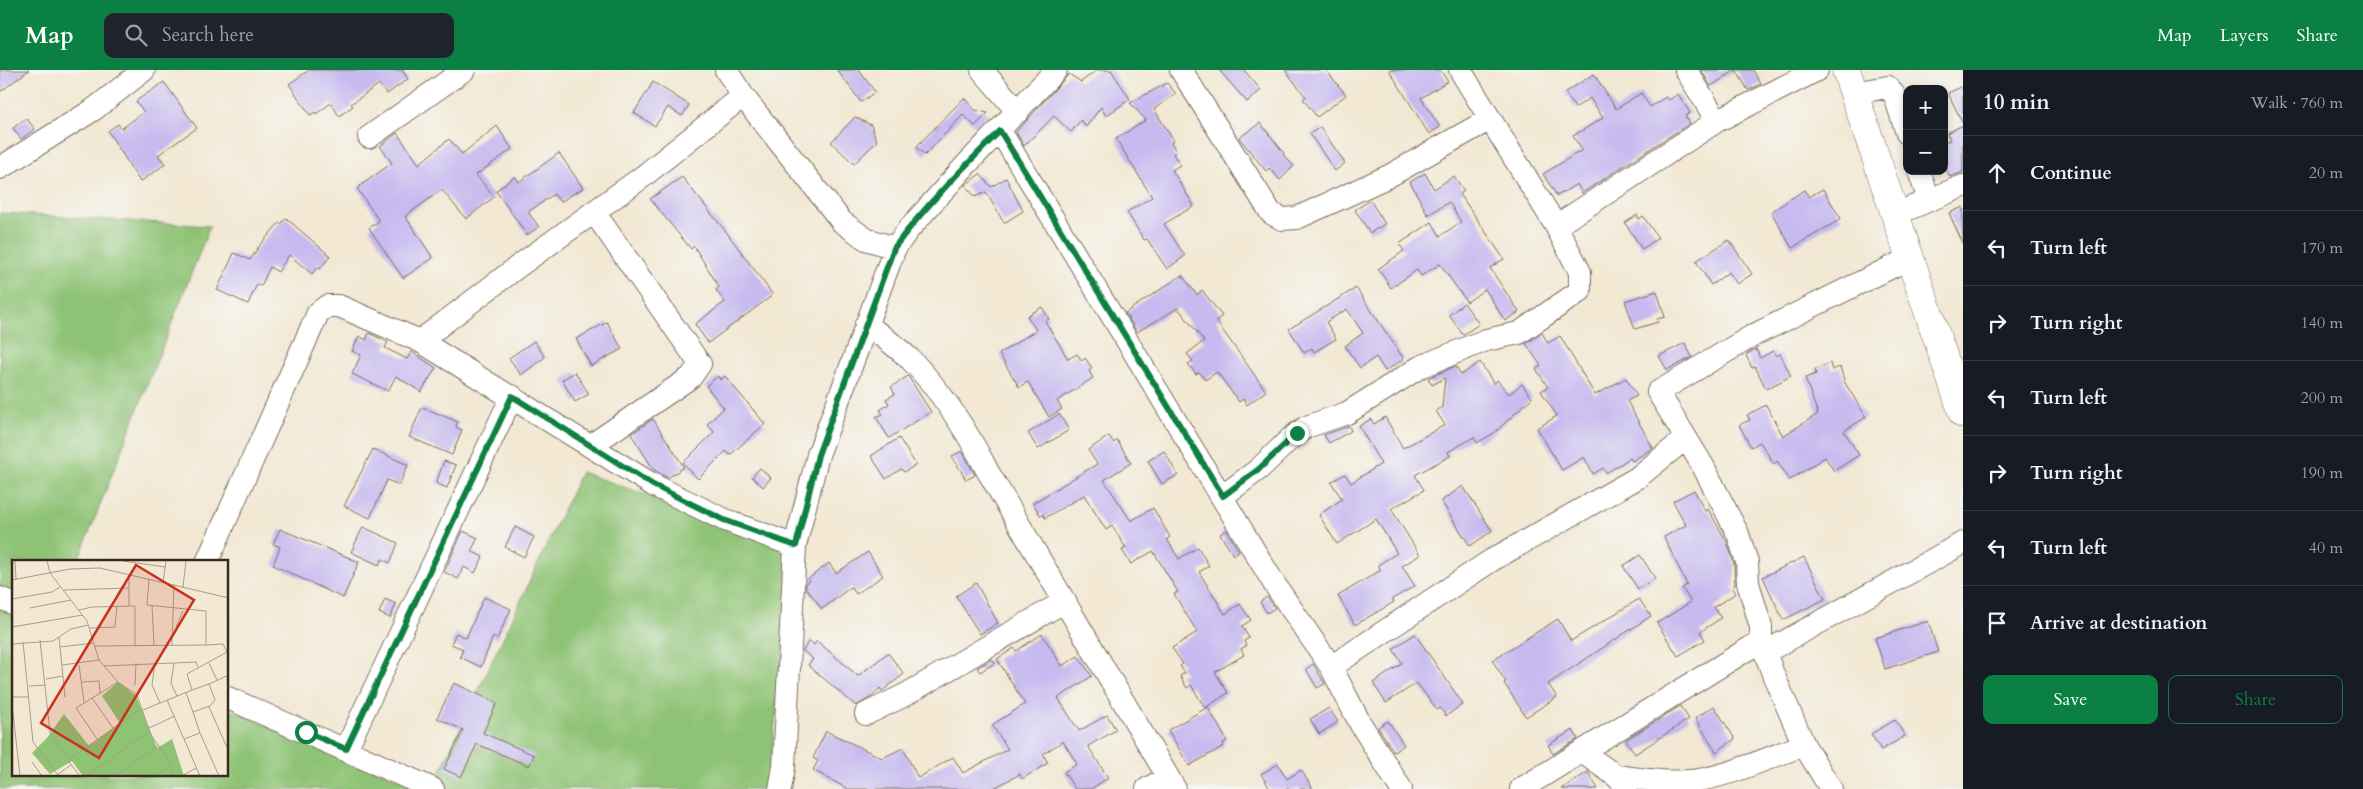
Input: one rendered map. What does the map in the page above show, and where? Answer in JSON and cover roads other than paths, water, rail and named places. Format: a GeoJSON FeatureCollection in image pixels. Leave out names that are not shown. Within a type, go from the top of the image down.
{"type":"FeatureCollection","features":[{"type":"Feature","properties":{"kind":"main road"},"geometry":{"type":"LineString","coordinates":[[1850,81],[1894,215],[1961,404]]}},
{"type":"Feature","properties":{"kind":"street"},"geometry":{"type":"LineString","coordinates":[[0,168],[93,110],[144,70]]}},
{"type":"Feature","properties":{"kind":"street"},"geometry":{"type":"LineString","coordinates":[[369,137],[464,70]]}},
{"type":"Feature","properties":{"kind":"street"},"geometry":{"type":"LineString","coordinates":[[726,70],[743,96],[842,222],[866,239],[894,248]]}},
{"type":"Feature","properties":{"kind":"street"},"geometry":{"type":"LineString","coordinates":[[982,70],[1018,112]]}},
{"type":"Feature","properties":{"kind":"street"},"geometry":{"type":"LineString","coordinates":[[780,789],[784,757],[796,546],[818,455],[894,248],[965,166],[1056,70]]}},
{"type":"Feature","properties":{"kind":"street"},"geometry":{"type":"LineString","coordinates":[[1181,70],[1271,212],[1282,219],[1297,218],[1389,176],[1490,119]]}},
{"type":"Feature","properties":{"kind":"street"},"geometry":{"type":"LineString","coordinates":[[1223,496],[1259,469],[1291,438],[1306,427],[1347,413],[1420,367],[1486,340],[1519,333],[1580,291],[1580,272],[1556,226],[1460,70]]}},
{"type":"Feature","properties":{"kind":"street"},"geometry":{"type":"LineString","coordinates":[[1686,70],[1717,121]]}},
{"type":"Feature","properties":{"kind":"street"},"geometry":{"type":"LineString","coordinates":[[1556,226],[1717,121],[1817,70]]}},
{"type":"Feature","properties":{"kind":"street"},"geometry":{"type":"LineString","coordinates":[[1850,81],[1888,87],[1895,96],[1906,130]]}},
{"type":"Feature","properties":{"kind":"street"},"geometry":{"type":"LineString","coordinates":[[420,341],[641,178],[743,96]]}},
{"type":"Feature","properties":{"kind":"street"},"geometry":{"type":"LineString","coordinates":[[1000,131],[1275,584],[1331,667],[1360,723],[1401,789]]}},
{"type":"Feature","properties":{"kind":"street"},"geometry":{"type":"LineString","coordinates":[[1920,175],[1928,200]]}},
{"type":"Feature","properties":{"kind":"street"},"geometry":{"type":"LineString","coordinates":[[1894,215],[1963,186]]}},
{"type":"Feature","properties":{"kind":"street"},"geometry":{"type":"LineString","coordinates":[[590,446],[691,377],[700,364],[594,212]]}},
{"type":"Feature","properties":{"kind":"street"},"geometry":{"type":"LineString","coordinates":[[1831,789],[1804,745],[1784,703],[1762,641],[1761,627],[1748,583],[1747,562],[1738,534],[1686,438],[1658,392],[1754,335],[1910,258]]}},
{"type":"Feature","properties":{"kind":"street"},"geometry":{"type":"LineString","coordinates":[[208,560],[318,312],[327,306],[339,306],[420,341],[512,396],[653,485],[724,520],[796,546]]}},
{"type":"Feature","properties":{"kind":"street"},"geometry":{"type":"LineString","coordinates":[[866,324],[910,359],[943,396],[964,426],[987,470],[1171,783],[1147,789]]}},
{"type":"Feature","properties":{"kind":"street"},"geometry":{"type":"LineString","coordinates":[[346,749],[512,396]]}},
{"type":"Feature","properties":{"kind":"street"},"geometry":{"type":"LineString","coordinates":[[1331,667],[1492,560],[1637,478],[1686,438]]}},
{"type":"Feature","properties":{"kind":"street"},"geometry":{"type":"LineString","coordinates":[[1762,641],[1771,649],[1963,542]]}},
{"type":"Feature","properties":{"kind":"street"},"geometry":{"type":"LineString","coordinates":[[0,598],[12,603]]}},
{"type":"Feature","properties":{"kind":"street"},"geometry":{"type":"LineString","coordinates":[[866,714],[904,695],[1065,601]]}},
{"type":"Feature","properties":{"kind":"street"},"geometry":{"type":"LineString","coordinates":[[1521,789],[1762,641]]}},
{"type":"Feature","properties":{"kind":"street"},"geometry":{"type":"LineString","coordinates":[[229,698],[433,789]]}},
{"type":"Feature","properties":{"kind":"street"},"geometry":{"type":"LineString","coordinates":[[1582,752],[1622,782],[1670,782],[1692,781],[1717,775],[1804,745]]}}]}
